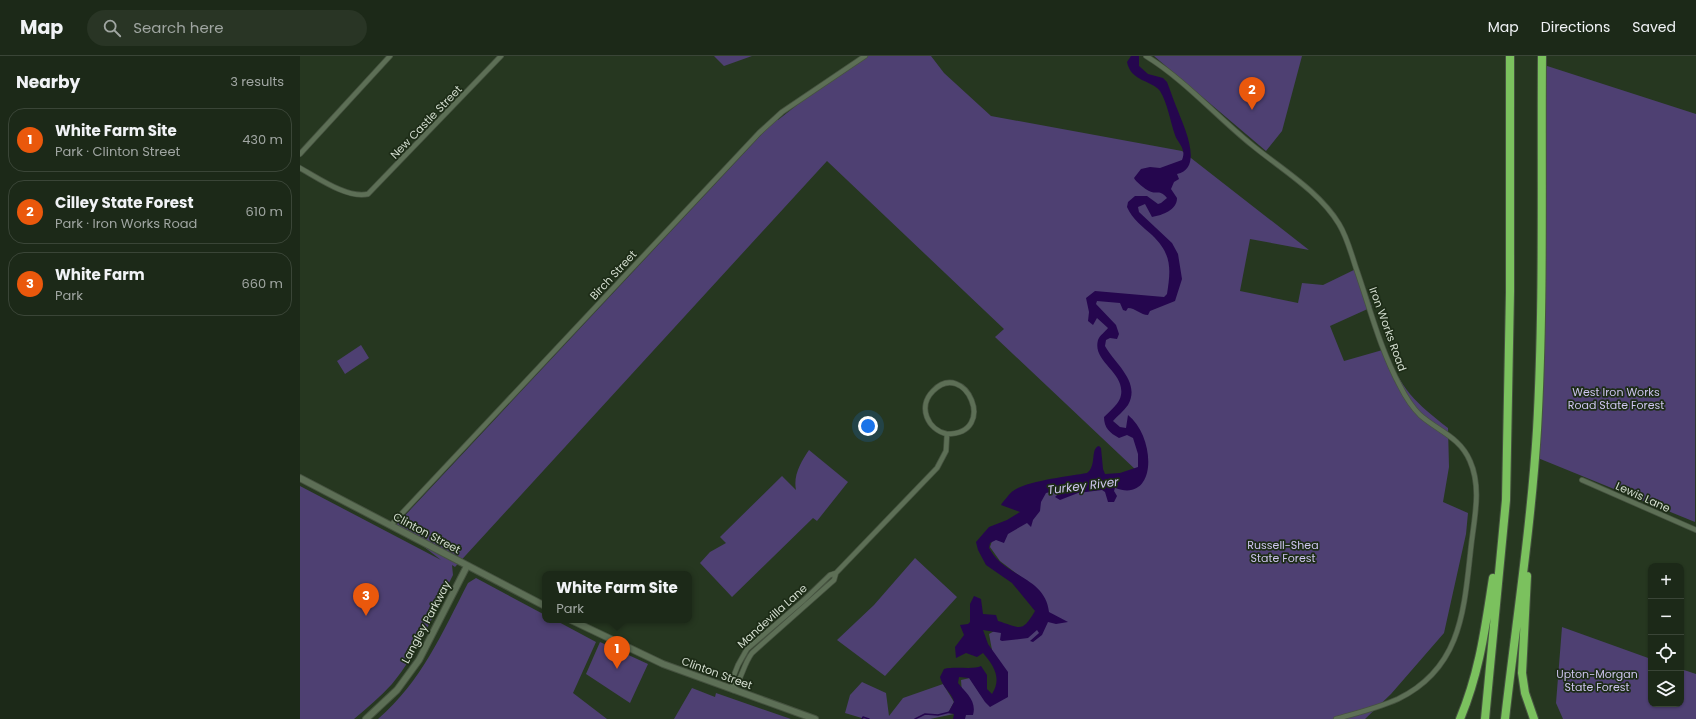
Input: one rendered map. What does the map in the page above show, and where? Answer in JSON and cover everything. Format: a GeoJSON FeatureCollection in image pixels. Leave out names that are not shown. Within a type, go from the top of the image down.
{"type":"FeatureCollection","features":[{"type":"Feature","properties":{"kind":"highway"},"geometry":{"type":"LineString","coordinates":[[1485,719],[1506,500],[1510,292],[1510,56]]}},
{"type":"Feature","properties":{"kind":"highway"},"geometry":{"type":"LineString","coordinates":[[1505,719],[1528,526],[1537,430],[1542,56]]}},
{"type":"Feature","properties":{"kind":"highway"},"geometry":{"type":"LineString","coordinates":[[1460,719],[1477,674],[1481,655],[1506,500]]}},
{"type":"Feature","properties":{"kind":"highway"},"geometry":{"type":"LineString","coordinates":[[1528,526],[1526,616],[1522,673],[1525,693],[1534,719]]}},
{"type":"Feature","properties":{"kind":"main road","name":"Clinton Street"},"geometry":{"type":"LineString","coordinates":[[300,478],[542,604]]}},
{"type":"Feature","properties":{"kind":"main road","name":"Langley Parkway"},"geometry":{"type":"LineString","coordinates":[[366,719],[397,690],[419,660],[467,566]]}},
{"type":"Feature","properties":{"kind":"main road","name":"Clinton Street"},"geometry":{"type":"LineString","coordinates":[[577,623],[663,664],[815,719]]}},
{"type":"Feature","properties":{"kind":"street"},"geometry":{"type":"LineString","coordinates":[[300,154],[390,56]]}},
{"type":"Feature","properties":{"kind":"street","name":"New Castle Street"},"geometry":{"type":"LineString","coordinates":[[300,168],[349,194],[361,196],[372,191],[501,56]]}},
{"type":"Feature","properties":{"kind":"street","name":"Birch Street"},"geometry":{"type":"LineString","coordinates":[[391,526],[759,133],[782,112],[865,56]]}},
{"type":"Feature","properties":{"kind":"street","name":"Iron Works Road"},"geometry":{"type":"LineString","coordinates":[[1146,56],[1178,80],[1252,145],[1309,190],[1327,208],[1338,223],[1347,241],[1376,330],[1401,389],[1420,414],[1446,432],[1460,445],[1470,461],[1474,472],[1476,504],[1465,598],[1457,635],[1449,652],[1438,668],[1414,690],[1379,706],[1336,719]]}},
{"type":"Feature","properties":{"kind":"street"},"geometry":{"type":"LineString","coordinates":[[954,384],[963,388],[970,394],[974,403],[974,412],[972,421],[965,428],[957,433],[947,434],[938,431],[931,424],[926,416],[925,406],[928,396],[935,389],[944,385],[954,384]]}},
{"type":"Feature","properties":{"kind":"street","name":"Mandevilla Lane"},"geometry":{"type":"LineString","coordinates":[[733,690],[732,680],[740,659],[747,649],[804,600],[830,575],[836,573],[937,468],[946,451],[947,434]]}},
{"type":"Feature","properties":{"kind":"street","name":"Lewis Lane"},"geometry":{"type":"LineString","coordinates":[[1582,480],[1696,530]]}},
{"type":"Feature","properties":{"kind":"street","name":"Mandevilla Lane"},"geometry":{"type":"LineString","coordinates":[[733,690],[739,682],[749,657],[834,580],[836,573]]}},
{"type":"Feature","properties":{"kind":"street"},"geometry":{"type":"LineString","coordinates":[[804,600],[808,605]]}},
{"type":"Feature","properties":{"kind":"street"},"geometry":{"type":"LineString","coordinates":[[763,635],[767,640]]}},
{"type":"Feature","properties":{"kind":"green space"},"geometry":{"type":"Polygon","coordinates":[[[714,56],[752,56],[724,66],[714,56]]]}},
{"type":"Feature","properties":{"kind":"green space","name":"Russell-Shea State Forest"},"geometry":{"type":"Polygon","coordinates":[[[867,56],[931,56],[944,73],[991,116],[1182,151],[1309,250],[1250,239],[1240,291],[1298,303],[1302,283],[1323,285],[1358,268],[1372,307],[1330,326],[1344,361],[1386,349],[1397,375],[1410,394],[1418,403],[1448,428],[1449,467],[1443,502],[1468,513],[1466,534],[1444,633],[1391,694],[1365,719],[964,719],[961,680],[970,678],[980,694],[995,694],[999,687],[989,634],[996,630],[1009,635],[1038,623],[1033,586],[1000,561],[990,547],[992,541],[1041,493],[1065,486],[1137,471],[995,337],[1004,329],[827,161],[455,567],[452,565],[453,575],[426,631],[410,659],[392,684],[354,719],[300,719],[300,486],[441,560],[396,525],[776,119],[778,120],[821,86],[867,56]]]}},
{"type":"Feature","properties":{"kind":"green space"},"geometry":{"type":"Polygon","coordinates":[[[1154,56],[1302,56],[1282,131],[1266,151],[1154,56]]]}},
{"type":"Feature","properties":{"kind":"green space","name":"West Iron Works Road State Forest"},"geometry":{"type":"Polygon","coordinates":[[[1541,64],[1696,114],[1695,522],[1533,456],[1536,409],[1541,64]]]}},
{"type":"Feature","properties":{"kind":"green space"},"geometry":{"type":"Polygon","coordinates":[[[361,345],[369,358],[345,374],[337,361],[361,345]]]}},
{"type":"Feature","properties":{"kind":"green space"},"geometry":{"type":"Polygon","coordinates":[[[809,450],[848,482],[817,521],[813,518],[732,597],[700,563],[710,552],[726,543],[720,537],[782,476],[796,490],[795,484],[797,474],[809,450]]]}},
{"type":"Feature","properties":{"kind":"green space"},"geometry":{"type":"Polygon","coordinates":[[[915,558],[957,597],[885,676],[837,640],[874,605],[915,558]]]}},
{"type":"Feature","properties":{"kind":"green space"},"geometry":{"type":"Polygon","coordinates":[[[476,578],[542,613],[542,623],[561,623],[596,642],[573,693],[607,719],[378,719],[407,689],[430,656],[468,583],[476,578]]]}},
{"type":"Feature","properties":{"kind":"green space","name":"Upton-Morgan State Forest"},"geometry":{"type":"Polygon","coordinates":[[[1562,627],[1648,658],[1648,707],[1684,707],[1684,670],[1696,674],[1696,719],[1563,719],[1556,703],[1562,627]]]}},
{"type":"Feature","properties":{"kind":"green space"},"geometry":{"type":"Polygon","coordinates":[[[600,642],[648,664],[630,703],[586,674],[600,642]]]}},
{"type":"Feature","properties":{"kind":"green space"},"geometry":{"type":"Polygon","coordinates":[[[862,682],[886,693],[889,716],[903,698],[943,684],[954,702],[948,713],[954,714],[930,719],[865,719],[845,713],[850,695],[862,682]]]}},
{"type":"Feature","properties":{"kind":"green space"},"geometry":{"type":"Polygon","coordinates":[[[692,688],[715,697],[716,693],[791,719],[674,719],[692,688]]]}},
{"type":"Feature","properties":{"kind":"water","name":"Turkey River"},"geometry":{"type":"Polygon","coordinates":[[[1131,56],[1139,56],[1139,66],[1148,74],[1163,78],[1167,82],[1187,136],[1191,156],[1189,164],[1185,170],[1177,174],[1179,179],[1174,182],[1171,189],[1177,198],[1175,206],[1172,209],[1161,215],[1152,217],[1145,204],[1138,207],[1139,212],[1172,243],[1178,254],[1182,279],[1175,301],[1150,311],[1148,315],[1131,308],[1128,308],[1126,311],[1123,310],[1120,303],[1097,301],[1096,304],[1116,325],[1119,334],[1117,339],[1110,338],[1106,340],[1105,346],[1125,374],[1131,389],[1131,397],[1128,405],[1113,421],[1120,427],[1126,428],[1128,415],[1137,425],[1144,438],[1148,452],[1148,466],[1145,478],[1139,486],[1129,490],[1115,488],[1114,491],[1117,496],[1114,502],[1108,502],[1105,492],[1102,490],[1078,493],[1060,500],[1055,497],[1063,489],[1046,493],[1041,502],[1040,511],[1033,520],[1031,527],[1027,523],[1008,534],[1004,543],[996,540],[990,543],[989,548],[1003,565],[1028,580],[1042,593],[1047,602],[1049,612],[1068,622],[1056,624],[1048,622],[1042,635],[1033,642],[1030,641],[1039,633],[1037,630],[1028,638],[1002,641],[1000,640],[1001,633],[983,630],[988,644],[1008,672],[1008,697],[990,707],[969,678],[959,677],[958,683],[972,701],[974,710],[973,715],[966,715],[965,719],[953,719],[954,714],[948,713],[954,702],[940,677],[944,669],[974,668],[981,666],[987,675],[987,689],[992,694],[996,683],[993,667],[983,653],[977,657],[966,653],[956,658],[955,647],[964,635],[960,625],[968,624],[970,622],[970,604],[974,596],[981,599],[983,614],[996,615],[998,621],[1016,627],[1024,626],[1035,611],[1012,583],[986,565],[978,550],[976,542],[989,527],[1007,520],[1020,512],[1001,505],[1013,491],[1019,487],[1048,479],[1087,473],[1092,466],[1096,447],[1099,446],[1101,448],[1103,469],[1105,474],[1120,473],[1138,467],[1138,454],[1133,438],[1127,435],[1119,438],[1110,432],[1105,424],[1104,417],[1119,401],[1121,387],[1114,373],[1104,361],[1097,348],[1099,338],[1108,328],[1097,318],[1093,325],[1088,321],[1089,312],[1086,298],[1095,291],[1164,297],[1167,294],[1169,269],[1167,255],[1159,242],[1141,226],[1127,207],[1128,202],[1135,196],[1147,196],[1158,204],[1167,198],[1160,193],[1147,190],[1134,178],[1141,169],[1150,167],[1160,168],[1182,160],[1183,153],[1182,147],[1175,135],[1163,96],[1156,87],[1137,77],[1129,69],[1127,62],[1131,56]]]}},
{"type":"Feature","properties":{"kind":"waterway"},"geometry":{"type":"LineString","coordinates":[[915,719],[925,714],[938,715],[950,712]]}},
{"type":"Feature","properties":{"kind":"waterway"},"geometry":{"type":"LineString","coordinates":[[862,719],[863,717],[869,719]]}},
{"type":"Feature","properties":{"kind":"place","name":"Cilley State Forest"},"geometry":{"type":"Point","coordinates":[1252,110]}},
{"type":"Feature","properties":{"kind":"place","name":"White Farm"},"geometry":{"type":"Point","coordinates":[366,616]}},
{"type":"Feature","properties":{"kind":"place","name":"White Farm Site"},"geometry":{"type":"Point","coordinates":[617,669]}}]}
